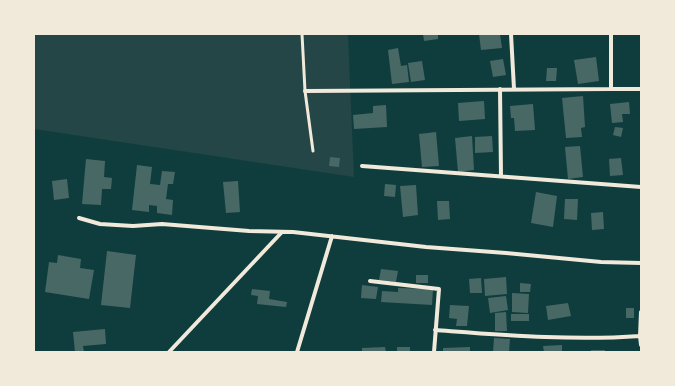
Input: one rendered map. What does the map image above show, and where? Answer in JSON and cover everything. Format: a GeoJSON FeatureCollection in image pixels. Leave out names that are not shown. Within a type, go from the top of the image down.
{"type":"FeatureCollection","features":[{"type":"Feature","properties":{"kind":"street"},"geometry":{"type":"LineString","coordinates":[[511,34],[514,89]]}},
{"type":"Feature","properties":{"kind":"street"},"geometry":{"type":"LineString","coordinates":[[611,34],[611,89]]}},
{"type":"Feature","properties":{"kind":"street"},"geometry":{"type":"LineString","coordinates":[[500,89],[501,176]]}},
{"type":"Feature","properties":{"kind":"street"},"geometry":{"type":"LineString","coordinates":[[305,91],[641,89]]}},
{"type":"Feature","properties":{"kind":"street"},"geometry":{"type":"LineString","coordinates":[[362,166],[641,187]]}},
{"type":"Feature","properties":{"kind":"street"},"geometry":{"type":"LineString","coordinates":[[79,218],[100,224],[132,226],[162,224],[282,232],[332,236],[426,247],[506,252],[601,262],[641,263]]}},
{"type":"Feature","properties":{"kind":"street"},"geometry":{"type":"LineString","coordinates":[[169,352],[282,232]]}},
{"type":"Feature","properties":{"kind":"street"},"geometry":{"type":"LineString","coordinates":[[297,352],[332,236]]}},
{"type":"Feature","properties":{"kind":"street"},"geometry":{"type":"LineString","coordinates":[[370,281],[440,289],[434,352]]}},
{"type":"Feature","properties":{"kind":"street"},"geometry":{"type":"LineString","coordinates":[[641,312],[641,345]]}},
{"type":"Feature","properties":{"kind":"street"},"geometry":{"type":"LineString","coordinates":[[435,330],[553,338],[615,338],[640,336]]}},
{"type":"Feature","properties":{"kind":"lane"},"geometry":{"type":"LineString","coordinates":[[302,34],[305,91],[313,151]]}},
{"type":"Feature","properties":{"kind":"shaded area"},"geometry":{"type":"Polygon","coordinates":[[[34,34],[348,34],[354,177],[34,129],[34,34]]]}},
{"type":"Feature","properties":{"kind":"building"},"geometry":{"type":"Polygon","coordinates":[[[423,34],[438,34],[438,39],[424,41],[423,34]]]}},
{"type":"Feature","properties":{"kind":"building"},"geometry":{"type":"Polygon","coordinates":[[[479,34],[500,34],[502,48],[481,50],[479,34]]]}},
{"type":"Feature","properties":{"kind":"building"},"geometry":{"type":"Polygon","coordinates":[[[398,48],[401,66],[407,65],[409,82],[392,84],[388,50],[398,48]]]}},
{"type":"Feature","properties":{"kind":"building"},"geometry":{"type":"Polygon","coordinates":[[[596,57],[599,81],[578,84],[574,60],[596,57]]]}},
{"type":"Feature","properties":{"kind":"building"},"geometry":{"type":"Polygon","coordinates":[[[503,59],[506,75],[493,77],[490,61],[503,59]]]}},
{"type":"Feature","properties":{"kind":"building"},"geometry":{"type":"Polygon","coordinates":[[[422,61],[425,80],[411,82],[408,63],[422,61]]]}},
{"type":"Feature","properties":{"kind":"building"},"geometry":{"type":"Polygon","coordinates":[[[547,68],[557,68],[556,81],[546,81],[547,68]]]}},
{"type":"Feature","properties":{"kind":"building"},"geometry":{"type":"Polygon","coordinates":[[[583,96],[585,127],[581,128],[582,137],[566,138],[562,98],[583,96]]]}},
{"type":"Feature","properties":{"kind":"building"},"geometry":{"type":"Polygon","coordinates":[[[484,101],[485,119],[459,121],[458,103],[484,101]]]}},
{"type":"Feature","properties":{"kind":"building"},"geometry":{"type":"Polygon","coordinates":[[[629,102],[630,114],[622,114],[623,122],[612,123],[610,104],[629,102]]]}},
{"type":"Feature","properties":{"kind":"building"},"geometry":{"type":"Polygon","coordinates":[[[533,104],[535,130],[515,131],[514,118],[511,118],[510,106],[533,104]]]}},
{"type":"Feature","properties":{"kind":"building"},"geometry":{"type":"Polygon","coordinates":[[[386,105],[387,127],[354,129],[353,115],[373,113],[373,106],[386,105]]]}},
{"type":"Feature","properties":{"kind":"building"},"geometry":{"type":"Polygon","coordinates":[[[615,127],[623,128],[621,137],[613,135],[615,127]]]}},
{"type":"Feature","properties":{"kind":"building"},"geometry":{"type":"Polygon","coordinates":[[[436,132],[439,166],[422,167],[419,134],[436,132]]]}},
{"type":"Feature","properties":{"kind":"building"},"geometry":{"type":"Polygon","coordinates":[[[472,136],[474,170],[458,172],[455,138],[472,136]]]}},
{"type":"Feature","properties":{"kind":"building"},"geometry":{"type":"Polygon","coordinates":[[[492,136],[493,152],[475,153],[475,137],[492,136]]]}},
{"type":"Feature","properties":{"kind":"building"},"geometry":{"type":"Polygon","coordinates":[[[580,146],[583,177],[568,179],[565,147],[580,146]]]}},
{"type":"Feature","properties":{"kind":"building"},"geometry":{"type":"Polygon","coordinates":[[[330,157],[340,158],[339,167],[329,166],[330,157]]]}},
{"type":"Feature","properties":{"kind":"building"},"geometry":{"type":"Polygon","coordinates":[[[621,158],[623,175],[610,176],[609,159],[621,158]]]}},
{"type":"Feature","properties":{"kind":"building"},"geometry":{"type":"Polygon","coordinates":[[[86,159],[105,161],[104,177],[112,178],[111,189],[102,189],[101,205],[82,204],[86,159]]]}},
{"type":"Feature","properties":{"kind":"building"},"geometry":{"type":"Polygon","coordinates":[[[137,165],[152,167],[150,184],[160,185],[162,171],[175,172],[173,184],[168,184],[166,199],[173,200],[172,215],[157,213],[157,206],[149,205],[149,212],[132,210],[137,165]]]}},
{"type":"Feature","properties":{"kind":"building"},"geometry":{"type":"Polygon","coordinates":[[[67,179],[69,198],[54,200],[52,181],[67,179]]]}},
{"type":"Feature","properties":{"kind":"building"},"geometry":{"type":"Polygon","coordinates":[[[238,181],[240,212],[226,213],[223,182],[238,181]]]}},
{"type":"Feature","properties":{"kind":"building"},"geometry":{"type":"Polygon","coordinates":[[[385,184],[396,185],[395,197],[384,196],[385,184]]]}},
{"type":"Feature","properties":{"kind":"building"},"geometry":{"type":"Polygon","coordinates":[[[416,185],[418,215],[403,217],[400,186],[416,185]]]}},
{"type":"Feature","properties":{"kind":"building"},"geometry":{"type":"Polygon","coordinates":[[[536,192],[557,196],[553,227],[531,223],[536,192]]]}},
{"type":"Feature","properties":{"kind":"building"},"geometry":{"type":"Polygon","coordinates":[[[565,199],[578,199],[577,220],[564,219],[565,199]]]}},
{"type":"Feature","properties":{"kind":"building"},"geometry":{"type":"Polygon","coordinates":[[[437,201],[449,201],[450,219],[438,220],[437,201]]]}},
{"type":"Feature","properties":{"kind":"building"},"geometry":{"type":"Polygon","coordinates":[[[603,212],[604,229],[592,230],[591,213],[603,212]]]}},
{"type":"Feature","properties":{"kind":"building"},"geometry":{"type":"Polygon","coordinates":[[[107,251],[136,255],[130,308],[101,305],[107,251]]]}},
{"type":"Feature","properties":{"kind":"building"},"geometry":{"type":"Polygon","coordinates":[[[58,255],[81,259],[80,268],[94,270],[89,299],[45,292],[49,262],[57,263],[58,255]]]}},
{"type":"Feature","properties":{"kind":"building"},"geometry":{"type":"Polygon","coordinates":[[[381,269],[398,271],[396,282],[379,280],[381,269]]]}},
{"type":"Feature","properties":{"kind":"building"},"geometry":{"type":"Polygon","coordinates":[[[416,275],[428,275],[428,283],[416,283],[416,275]]]}},
{"type":"Feature","properties":{"kind":"building"},"geometry":{"type":"Polygon","coordinates":[[[506,277],[507,294],[485,296],[484,279],[506,277]]]}},
{"type":"Feature","properties":{"kind":"building"},"geometry":{"type":"Polygon","coordinates":[[[481,278],[482,293],[470,293],[469,279],[481,278]]]}},
{"type":"Feature","properties":{"kind":"building"},"geometry":{"type":"Polygon","coordinates":[[[520,283],[531,284],[530,292],[520,292],[520,283]]]}},
{"type":"Feature","properties":{"kind":"building"},"geometry":{"type":"Polygon","coordinates":[[[362,285],[378,287],[376,299],[361,298],[362,285]]]}},
{"type":"Feature","properties":{"kind":"building"},"geometry":{"type":"Polygon","coordinates":[[[398,288],[433,289],[432,305],[381,302],[382,291],[398,292],[398,288]]]}},
{"type":"Feature","properties":{"kind":"building"},"geometry":{"type":"Polygon","coordinates":[[[252,289],[270,291],[269,299],[287,302],[286,307],[257,304],[258,296],[251,295],[252,289]]]}},
{"type":"Feature","properties":{"kind":"building"},"geometry":{"type":"Polygon","coordinates":[[[512,293],[529,294],[528,313],[512,312],[512,293]]]}},
{"type":"Feature","properties":{"kind":"building"},"geometry":{"type":"Polygon","coordinates":[[[506,296],[508,310],[490,313],[488,298],[506,296]]]}},
{"type":"Feature","properties":{"kind":"building"},"geometry":{"type":"Polygon","coordinates":[[[568,303],[571,316],[548,320],[546,306],[568,303]]]}},
{"type":"Feature","properties":{"kind":"building"},"geometry":{"type":"Polygon","coordinates":[[[450,305],[469,306],[467,326],[456,326],[457,319],[449,318],[450,305]]]}},
{"type":"Feature","properties":{"kind":"building"},"geometry":{"type":"Polygon","coordinates":[[[626,308],[634,308],[634,318],[626,318],[626,308]]]}},
{"type":"Feature","properties":{"kind":"building"},"geometry":{"type":"Polygon","coordinates":[[[506,312],[507,331],[495,331],[495,313],[506,312]]]}},
{"type":"Feature","properties":{"kind":"building"},"geometry":{"type":"Polygon","coordinates":[[[511,314],[529,314],[529,321],[511,321],[511,314]]]}},
{"type":"Feature","properties":{"kind":"building"},"geometry":{"type":"Polygon","coordinates":[[[105,329],[106,344],[83,346],[84,352],[75,352],[73,332],[105,329]]]}},
{"type":"Feature","properties":{"kind":"building"},"geometry":{"type":"Polygon","coordinates":[[[494,338],[510,339],[509,352],[493,352],[494,338]]]}},
{"type":"Feature","properties":{"kind":"building"},"geometry":{"type":"Polygon","coordinates":[[[562,345],[562,352],[544,352],[543,346],[562,345]]]}},
{"type":"Feature","properties":{"kind":"building"},"geometry":{"type":"Polygon","coordinates":[[[385,347],[386,352],[362,352],[362,348],[385,347]]]}},
{"type":"Feature","properties":{"kind":"building"},"geometry":{"type":"Polygon","coordinates":[[[397,347],[410,347],[410,352],[397,352],[397,347]]]}},
{"type":"Feature","properties":{"kind":"building"},"geometry":{"type":"Polygon","coordinates":[[[470,347],[470,352],[443,352],[443,348],[470,347]]]}},
{"type":"Feature","properties":{"kind":"building"},"geometry":{"type":"Polygon","coordinates":[[[591,350],[605,350],[605,352],[591,352],[591,350]]]}}]}
